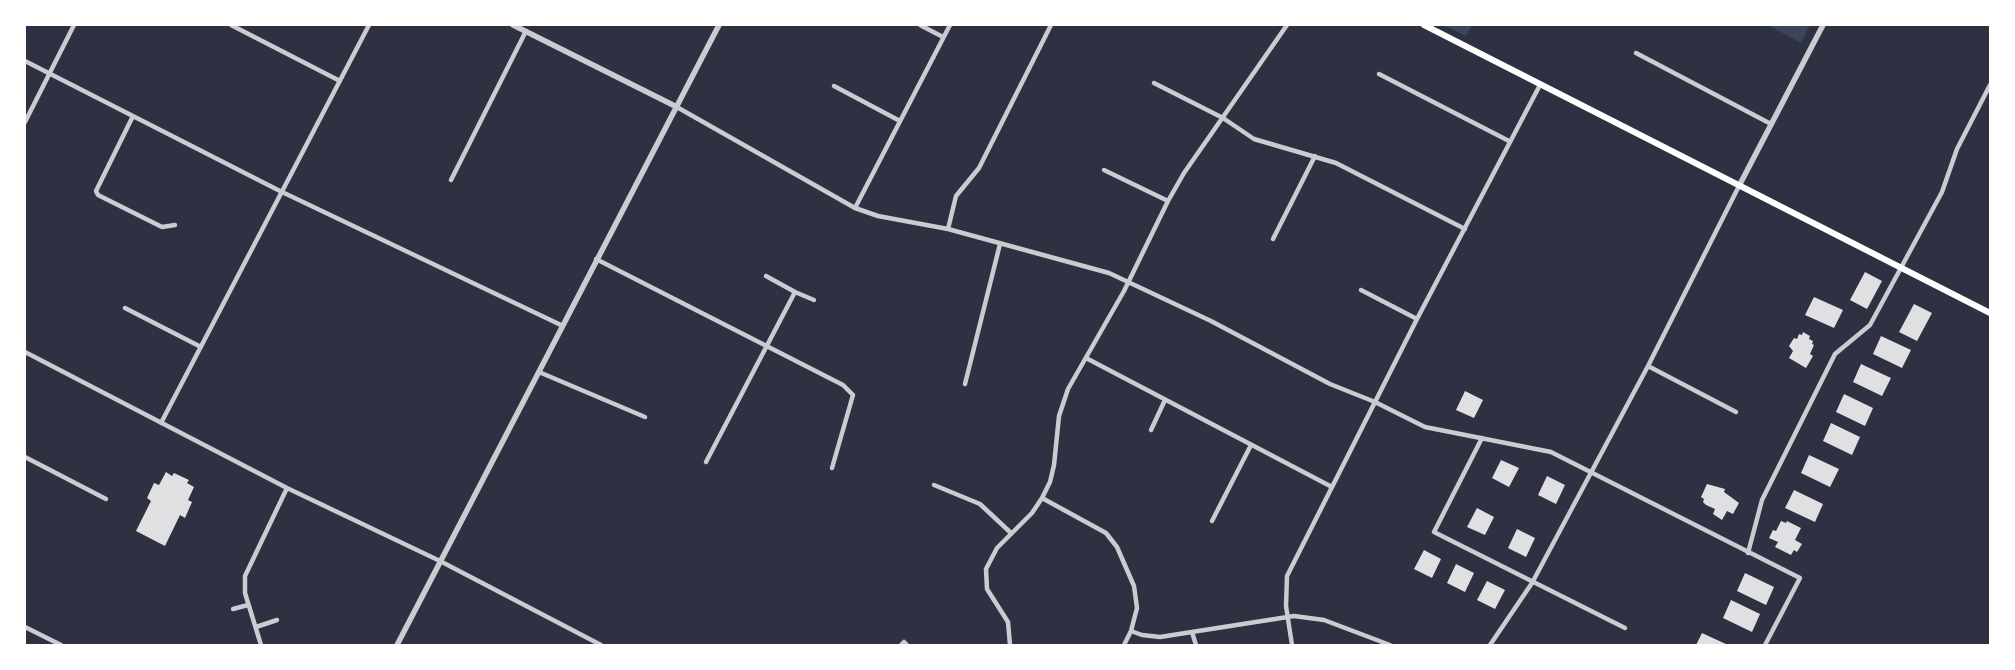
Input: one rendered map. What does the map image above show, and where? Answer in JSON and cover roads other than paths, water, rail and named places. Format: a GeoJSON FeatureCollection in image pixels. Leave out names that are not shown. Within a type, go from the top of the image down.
{"type":"FeatureCollection","features":[{"type":"Feature","properties":{"kind":"main road"},"geometry":{"type":"LineString","coordinates":[[1424,25],[1990,313]]}},
{"type":"Feature","properties":{"kind":"street"},"geometry":{"type":"LineString","coordinates":[[25,122],[74,25]]}},
{"type":"Feature","properties":{"kind":"street"},"geometry":{"type":"LineString","coordinates":[[231,25],[340,81]]}},
{"type":"Feature","properties":{"kind":"street"},"geometry":{"type":"LineString","coordinates":[[161,423],[202,347],[280,191],[369,25]]}},
{"type":"Feature","properties":{"kind":"street"},"geometry":{"type":"LineString","coordinates":[[513,25],[676,106],[855,208],[878,216],[948,230],[1093,268],[1129,281],[1330,384],[1375,402],[1424,427],[1551,452],[1800,578],[1765,645]]}},
{"type":"Feature","properties":{"kind":"street"},"geometry":{"type":"LineString","coordinates":[[397,645],[718,25]]}},
{"type":"Feature","properties":{"kind":"street"},"geometry":{"type":"LineString","coordinates":[[920,25],[944,37]]}},
{"type":"Feature","properties":{"kind":"street"},"geometry":{"type":"LineString","coordinates":[[855,208],[950,25]]}},
{"type":"Feature","properties":{"kind":"street"},"geometry":{"type":"LineString","coordinates":[[948,230],[956,196],[979,168],[1051,25]]}},
{"type":"Feature","properties":{"kind":"street"},"geometry":{"type":"LineString","coordinates":[[1010,645],[1008,622],[987,590],[986,569],[997,548],[1032,513],[1042,498],[1054,465],[1059,416],[1068,389],[1129,281],[1168,201],[1184,173],[1287,25]]}},
{"type":"Feature","properties":{"kind":"street"},"geometry":{"type":"LineString","coordinates":[[1490,645],[1532,583],[1648,366],[1823,25]]}},
{"type":"Feature","properties":{"kind":"street"},"geometry":{"type":"LineString","coordinates":[[452,180],[526,31]]}},
{"type":"Feature","properties":{"kind":"street"},"geometry":{"type":"LineString","coordinates":[[1636,53],[1771,124]]}},
{"type":"Feature","properties":{"kind":"street"},"geometry":{"type":"LineString","coordinates":[[25,60],[280,191],[563,326]]}},
{"type":"Feature","properties":{"kind":"street"},"geometry":{"type":"LineString","coordinates":[[1379,74],[1509,141]]}},
{"type":"Feature","properties":{"kind":"street"},"geometry":{"type":"LineString","coordinates":[[1154,83],[1222,118],[1254,139],[1336,163],[1466,229]]}},
{"type":"Feature","properties":{"kind":"street"},"geometry":{"type":"LineString","coordinates":[[1748,553],[1762,500],[1835,354],[1870,325],[1942,192],[1957,149],[1990,84]]}},
{"type":"Feature","properties":{"kind":"street"},"geometry":{"type":"LineString","coordinates":[[1292,645],[1286,606],[1287,576],[1417,319],[1540,85]]}},
{"type":"Feature","properties":{"kind":"street"},"geometry":{"type":"LineString","coordinates":[[834,86],[900,121]]}},
{"type":"Feature","properties":{"kind":"street"},"geometry":{"type":"LineString","coordinates":[[133,116],[96,192],[162,228],[175,225]]}},
{"type":"Feature","properties":{"kind":"street"},"geometry":{"type":"LineString","coordinates":[[1273,239],[1315,156]]}},
{"type":"Feature","properties":{"kind":"street"},"geometry":{"type":"LineString","coordinates":[[1104,170],[1168,201]]}},
{"type":"Feature","properties":{"kind":"street"},"geometry":{"type":"LineString","coordinates":[[965,384],[1000,244]]}},
{"type":"Feature","properties":{"kind":"street"},"geometry":{"type":"LineString","coordinates":[[596,259],[843,385],[852,395],[832,468]]}},
{"type":"Feature","properties":{"kind":"street"},"geometry":{"type":"LineString","coordinates":[[766,276],[814,300]]}},
{"type":"Feature","properties":{"kind":"street"},"geometry":{"type":"LineString","coordinates":[[1361,290],[1417,319]]}},
{"type":"Feature","properties":{"kind":"street"},"geometry":{"type":"LineString","coordinates":[[706,462],[796,292]]}},
{"type":"Feature","properties":{"kind":"street"},"geometry":{"type":"LineString","coordinates":[[125,308],[202,347]]}},
{"type":"Feature","properties":{"kind":"street"},"geometry":{"type":"LineString","coordinates":[[25,352],[287,488],[440,561],[601,645]]}},
{"type":"Feature","properties":{"kind":"street"},"geometry":{"type":"LineString","coordinates":[[1086,358],[1332,487]]}},
{"type":"Feature","properties":{"kind":"street"},"geometry":{"type":"LineString","coordinates":[[1648,366],[1736,412]]}},
{"type":"Feature","properties":{"kind":"street"},"geometry":{"type":"LineString","coordinates":[[539,372],[645,418]]}},
{"type":"Feature","properties":{"kind":"street"},"geometry":{"type":"LineString","coordinates":[[1151,430],[1165,400]]}},
{"type":"Feature","properties":{"kind":"street"},"geometry":{"type":"LineString","coordinates":[[1482,438],[1434,532],[1624,628]]}},
{"type":"Feature","properties":{"kind":"street"},"geometry":{"type":"LineString","coordinates":[[1212,521],[1251,445]]}},
{"type":"Feature","properties":{"kind":"street"},"geometry":{"type":"LineString","coordinates":[[25,457],[106,499]]}},
{"type":"Feature","properties":{"kind":"street"},"geometry":{"type":"LineString","coordinates":[[934,485],[980,504],[1011,533]]}},
{"type":"Feature","properties":{"kind":"street"},"geometry":{"type":"LineString","coordinates":[[261,645],[248,605],[244,585],[247,570],[287,488]]}},
{"type":"Feature","properties":{"kind":"street"},"geometry":{"type":"LineString","coordinates":[[1042,498],[1106,532],[1117,547],[1134,586],[1137,608],[1131,631],[1124,645]]}},
{"type":"Feature","properties":{"kind":"street"},"geometry":{"type":"LineString","coordinates":[[234,609],[248,605]]}},
{"type":"Feature","properties":{"kind":"street"},"geometry":{"type":"LineString","coordinates":[[1131,631],[1142,635],[1160,637],[1287,616],[1324,620],[1390,645]]}},
{"type":"Feature","properties":{"kind":"street"},"geometry":{"type":"LineString","coordinates":[[256,627],[276,620]]}},
{"type":"Feature","properties":{"kind":"street"},"geometry":{"type":"LineString","coordinates":[[25,627],[61,645]]}},
{"type":"Feature","properties":{"kind":"street"},"geometry":{"type":"LineString","coordinates":[[1192,632],[1196,645]]}},
{"type":"Feature","properties":{"kind":"street"},"geometry":{"type":"LineString","coordinates":[[901,645],[904,642],[908,645]]}}]}
